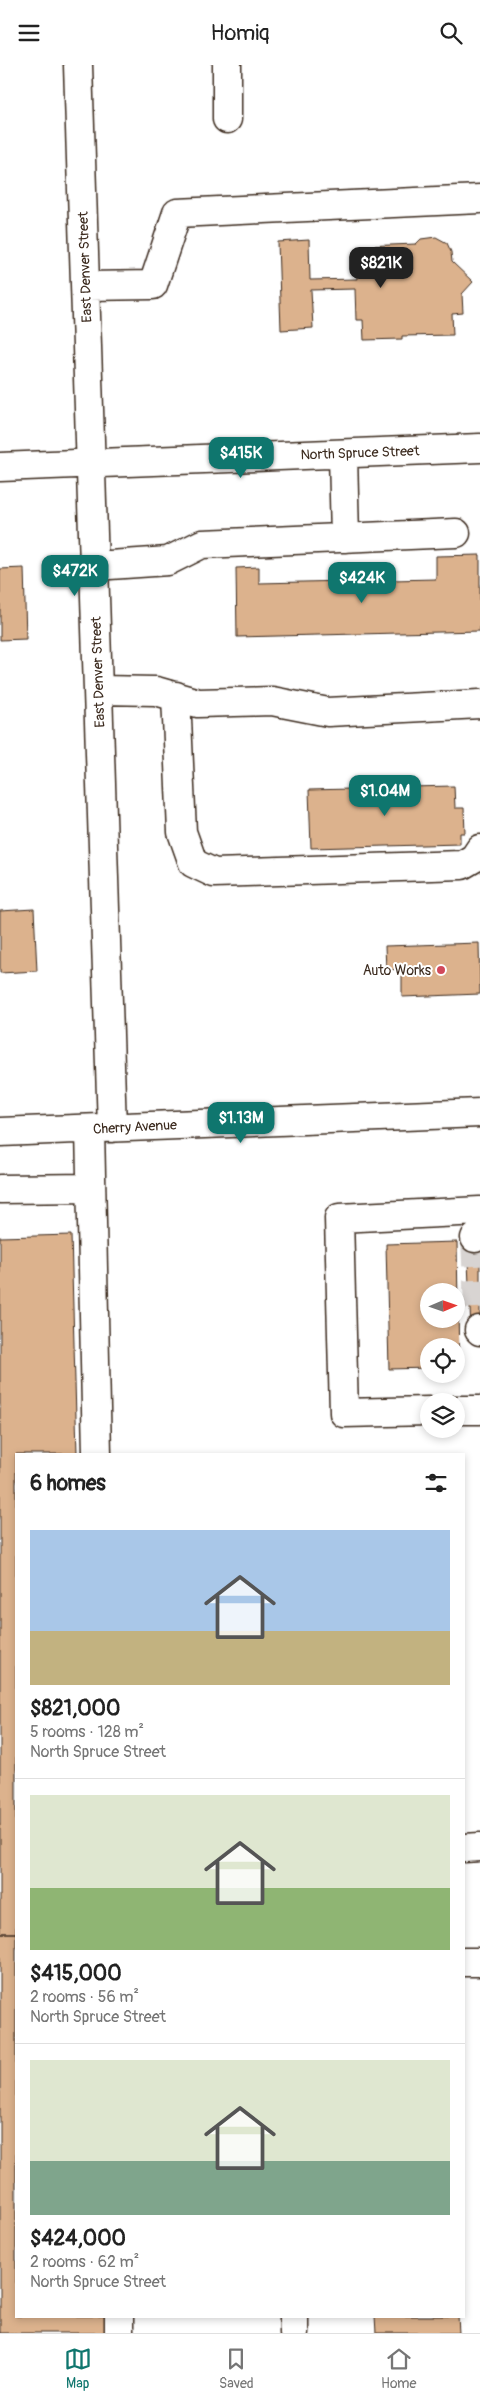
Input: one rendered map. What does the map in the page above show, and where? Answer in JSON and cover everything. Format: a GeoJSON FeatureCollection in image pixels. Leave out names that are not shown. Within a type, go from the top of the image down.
{"type":"FeatureCollection","features":[{"type":"Feature","properties":{"kind":"street","name":"East Denver Street"},"geometry":{"type":"LineString","coordinates":[[78,65],[99,690],[101,1129],[91,1188],[97,1453]]}},
{"type":"Feature","properties":{"kind":"street"},"geometry":{"type":"LineString","coordinates":[[227,65],[227,119]]}},
{"type":"Feature","properties":{"kind":"street"},"geometry":{"type":"LineString","coordinates":[[86,287],[153,285],[177,213],[480,199]]}},
{"type":"Feature","properties":{"kind":"street","name":"North Spruce Street"},"geometry":{"type":"LineString","coordinates":[[0,467],[480,448]]}},
{"type":"Feature","properties":{"kind":"street"},"geometry":{"type":"LineString","coordinates":[[343,454],[345,538]]}},
{"type":"Feature","properties":{"kind":"street"},"geometry":{"type":"LineString","coordinates":[[95,566],[168,561],[202,544],[456,533]]}},
{"type":"Feature","properties":{"kind":"street"},"geometry":{"type":"LineString","coordinates":[[99,690],[156,691],[198,703],[272,701],[328,712],[480,704]]}},
{"type":"Feature","properties":{"kind":"street"},"geometry":{"type":"LineString","coordinates":[[176,696],[182,832],[192,863],[214,873],[462,865],[474,858],[480,849]]}},
{"type":"Feature","properties":{"kind":"street","name":"Cherry Avenue"},"geometry":{"type":"LineString","coordinates":[[0,1132],[480,1113]]}},
{"type":"Feature","properties":{"kind":"street"},"geometry":{"type":"LineString","coordinates":[[0,1189],[91,1188]]}},
{"type":"Feature","properties":{"kind":"street"},"geometry":{"type":"LineString","coordinates":[[420,1411],[344,1413],[339,1218],[480,1211]]}},
{"type":"Feature","properties":{"kind":"street"},"geometry":{"type":"LineString","coordinates":[[465,1410],[480,1410]]}},
{"type":"Feature","properties":{"kind":"street"},"geometry":{"type":"LineString","coordinates":[[465,1848],[480,1847]]}},
{"type":"Feature","properties":{"kind":"street"},"geometry":{"type":"LineString","coordinates":[[465,1962],[480,1962]]}},
{"type":"Feature","properties":{"kind":"street"},"geometry":{"type":"LineString","coordinates":[[118,2318],[119,2333]]}},
{"type":"Feature","properties":{"kind":"street"},"geometry":{"type":"LineString","coordinates":[[294,2318],[294,2333]]}},
{"type":"Feature","properties":{"kind":"building"},"geometry":{"type":"Polygon","coordinates":[[[436,237],[447,243],[451,252],[452,262],[473,282],[462,294],[463,313],[452,314],[453,335],[402,336],[402,339],[364,340],[363,320],[356,320],[355,289],[311,290],[313,328],[281,330],[278,242],[309,240],[310,280],[357,279],[356,262],[365,262],[365,246],[416,244],[421,239],[436,237]]]}},
{"type":"Feature","properties":{"kind":"building"},"geometry":{"type":"Polygon","coordinates":[[[480,555],[480,631],[237,637],[236,568],[259,567],[259,583],[436,579],[436,556],[480,555]]]}},
{"type":"Feature","properties":{"kind":"building"},"geometry":{"type":"Polygon","coordinates":[[[24,568],[26,639],[0,640],[0,569],[24,568]]]}},
{"type":"Feature","properties":{"kind":"building"},"geometry":{"type":"Polygon","coordinates":[[[410,779],[410,787],[454,786],[455,808],[464,808],[465,833],[460,833],[460,844],[311,848],[309,790],[393,788],[393,780],[410,779]]]}},
{"type":"Feature","properties":{"kind":"building"},"geometry":{"type":"Polygon","coordinates":[[[34,909],[37,971],[0,973],[0,911],[34,909]]]}},
{"type":"Feature","properties":{"kind":"building","name":"Auto Works"},"geometry":{"type":"Polygon","coordinates":[[[479,943],[480,994],[402,997],[402,969],[386,970],[385,946],[479,943]]]}},
{"type":"Feature","properties":{"kind":"building"},"geometry":{"type":"Polygon","coordinates":[[[71,1235],[77,1453],[15,1453],[15,1933],[0,1933],[0,1237],[71,1235]]]}},
{"type":"Feature","properties":{"kind":"building"},"geometry":{"type":"Polygon","coordinates":[[[467,1238],[480,1238],[480,1330],[471,1331],[467,1238]]]}},
{"type":"Feature","properties":{"kind":"building"},"geometry":{"type":"Polygon","coordinates":[[[457,1242],[458,1283],[420,1283],[420,1328],[458,1328],[459,1338],[420,1338],[420,1368],[389,1369],[386,1244],[457,1242]]]}},
{"type":"Feature","properties":{"kind":"building"},"geometry":{"type":"Polygon","coordinates":[[[0,1933],[15,1933],[15,2318],[105,2318],[105,2333],[0,2333],[0,1933]]]}},
{"type":"Feature","properties":{"kind":"building"},"geometry":{"type":"Polygon","coordinates":[[[375,2318],[458,2318],[459,2333],[376,2333],[375,2318]]]}},
{"type":"Feature","properties":{"kind":"tunnel"},"geometry":{"type":"LineString","coordinates":[[475,1238],[479,1330]]}},
{"type":"Feature","properties":{"kind":"place","name":"Auto Works"},"geometry":{"type":"Point","coordinates":[441,970]}}]}
